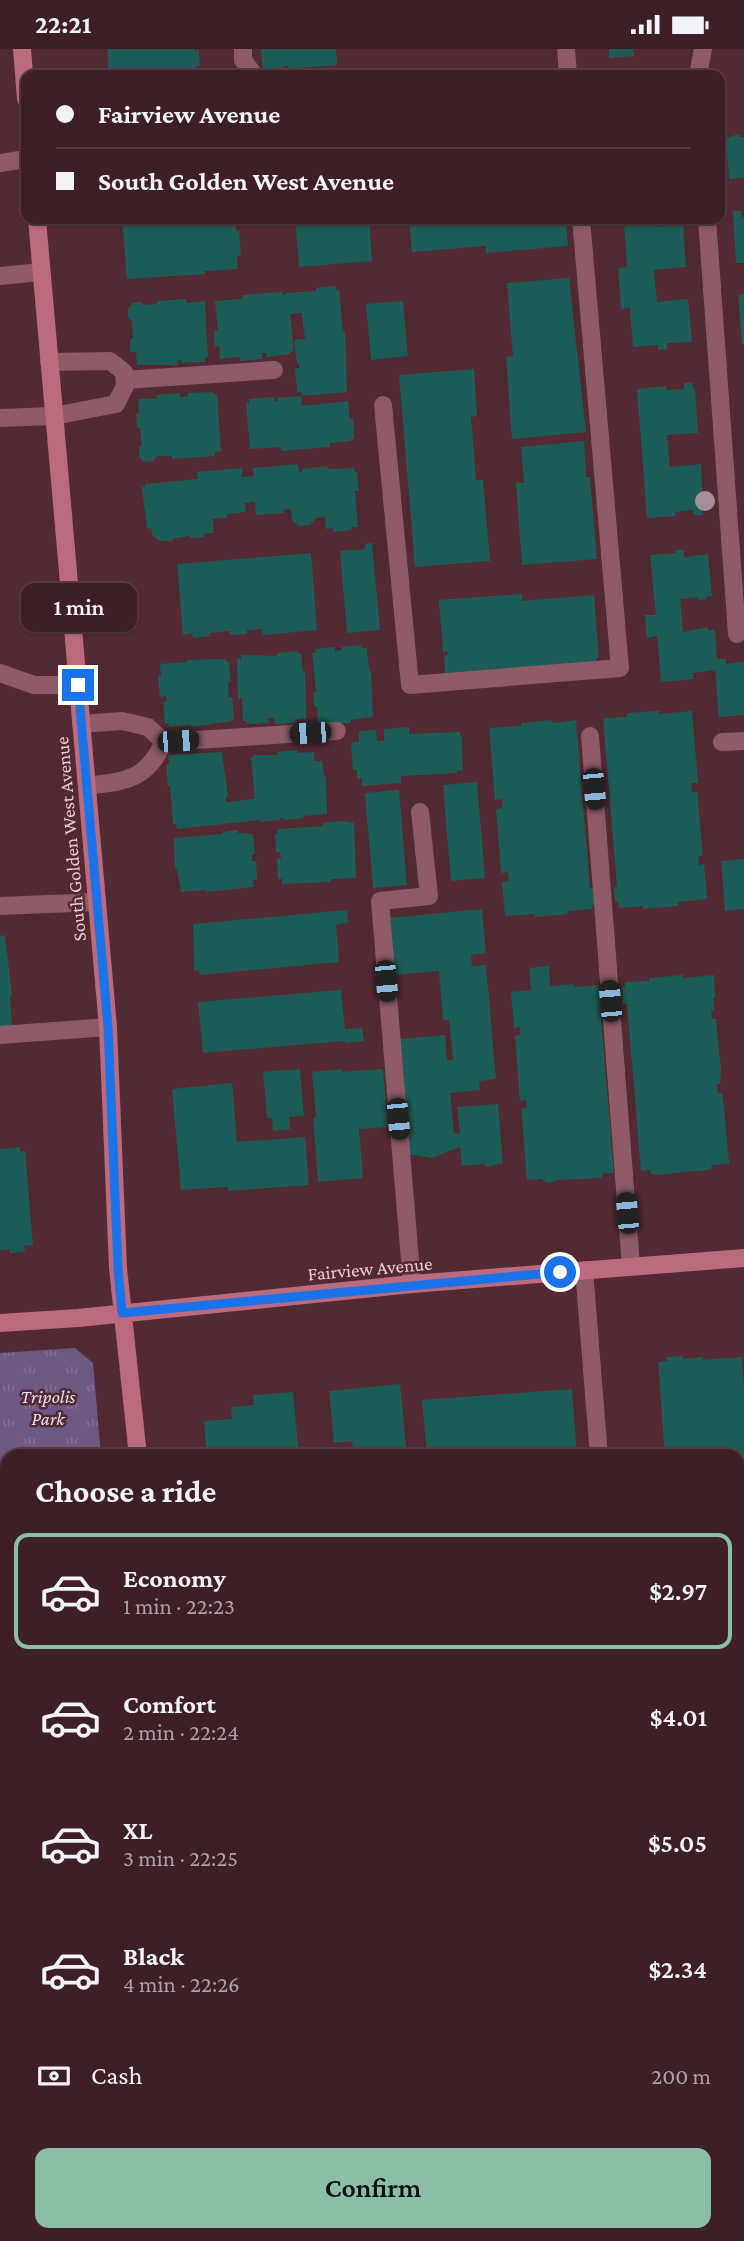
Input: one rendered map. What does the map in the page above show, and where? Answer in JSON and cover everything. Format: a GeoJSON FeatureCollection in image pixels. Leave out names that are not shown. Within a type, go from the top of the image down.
{"type":"FeatureCollection","features":[{"type":"Feature","properties":{"kind":"street"},"geometry":{"type":"LineString","coordinates":[[22,49],[24,70]]}},
{"type":"Feature","properties":{"kind":"street","name":"South Golden West Avenue"},"geometry":{"type":"LineString","coordinates":[[37,224],[108,1027],[118,1268],[137,1449]]}},
{"type":"Feature","properties":{"kind":"street","name":"Fairview Avenue"},"geometry":{"type":"LineString","coordinates":[[0,1322],[744,1258]]}},
{"type":"Feature","properties":{"kind":"lane"},"geometry":{"type":"LineString","coordinates":[[243,49],[243,59],[251,70]]}},
{"type":"Feature","properties":{"kind":"lane"},"geometry":{"type":"LineString","coordinates":[[566,49],[568,70]]}},
{"type":"Feature","properties":{"kind":"lane"},"geometry":{"type":"LineString","coordinates":[[699,70],[702,49]]}},
{"type":"Feature","properties":{"kind":"lane"},"geometry":{"type":"LineString","coordinates":[[0,163],[21,160]]}},
{"type":"Feature","properties":{"kind":"lane"},"geometry":{"type":"LineString","coordinates":[[383,405],[410,685],[620,668],[581,224]]}},
{"type":"Feature","properties":{"kind":"lane"},"geometry":{"type":"LineString","coordinates":[[707,224],[737,634]]}},
{"type":"Feature","properties":{"kind":"lane"},"geometry":{"type":"LineString","coordinates":[[0,276],[41,272]]}},
{"type":"Feature","properties":{"kind":"lane"},"geometry":{"type":"LineString","coordinates":[[0,418],[54,416],[116,404],[125,386],[124,372],[110,361],[49,362]]}},
{"type":"Feature","properties":{"kind":"lane"},"geometry":{"type":"LineString","coordinates":[[125,380],[274,370]]}},
{"type":"Feature","properties":{"kind":"lane"},"geometry":{"type":"LineString","coordinates":[[0,673],[34,685],[78,685]]}},
{"type":"Feature","properties":{"kind":"lane"},"geometry":{"type":"LineString","coordinates":[[81,724],[122,721],[148,727],[164,742],[337,731]]}},
{"type":"Feature","properties":{"kind":"lane"},"geometry":{"type":"LineString","coordinates":[[590,736],[631,1266]]}},
{"type":"Feature","properties":{"kind":"lane"},"geometry":{"type":"LineString","coordinates":[[722,743],[744,741]]}},
{"type":"Feature","properties":{"kind":"lane"},"geometry":{"type":"LineString","coordinates":[[86,786],[130,780],[156,759],[164,742]]}},
{"type":"Feature","properties":{"kind":"lane"},"geometry":{"type":"LineString","coordinates":[[412,1285],[380,901],[429,896],[420,812]]}},
{"type":"Feature","properties":{"kind":"lane"},"geometry":{"type":"LineString","coordinates":[[0,906],[97,902]]}},
{"type":"Feature","properties":{"kind":"lane"},"geometry":{"type":"LineString","coordinates":[[0,1035],[108,1027]]}},
{"type":"Feature","properties":{"kind":"lane"},"geometry":{"type":"LineString","coordinates":[[584,1270],[598,1449]]}},
{"type":"Feature","properties":{"kind":"green space","name":"Tripolis Park"},"geometry":{"type":"Polygon","coordinates":[[[75,1348],[93,1363],[100,1449],[0,1449],[0,1353],[75,1348]]]}},
{"type":"Feature","properties":{"kind":"building"},"geometry":{"type":"Polygon","coordinates":[[[107,49],[199,50],[200,66],[196,66],[196,70],[109,70],[107,49]]]}},
{"type":"Feature","properties":{"kind":"building"},"geometry":{"type":"Polygon","coordinates":[[[261,49],[336,49],[337,65],[288,69],[288,66],[283,66],[284,69],[263,70],[261,49]]]}},
{"type":"Feature","properties":{"kind":"building"},"geometry":{"type":"Polygon","coordinates":[[[609,49],[633,49],[634,56],[609,58],[609,49]]]}},
{"type":"Feature","properties":{"kind":"building"},"geometry":{"type":"Polygon","coordinates":[[[739,134],[744,137],[744,178],[729,179],[726,138],[739,134]]]}},
{"type":"Feature","properties":{"kind":"building"},"geometry":{"type":"Polygon","coordinates":[[[733,211],[741,211],[744,217],[744,263],[736,263],[733,211]]]}},
{"type":"Feature","properties":{"kind":"building"},"geometry":{"type":"Polygon","coordinates":[[[122,224],[235,224],[236,231],[239,231],[241,255],[237,256],[238,269],[127,279],[122,224]]]}},
{"type":"Feature","properties":{"kind":"building"},"geometry":{"type":"Polygon","coordinates":[[[295,224],[369,224],[372,261],[299,267],[295,224]]]}},
{"type":"Feature","properties":{"kind":"building"},"geometry":{"type":"Polygon","coordinates":[[[409,224],[566,224],[568,246],[486,253],[486,246],[412,252],[409,224]]]}},
{"type":"Feature","properties":{"kind":"building"},"geometry":{"type":"Polygon","coordinates":[[[624,225],[683,225],[686,267],[654,270],[657,302],[688,299],[692,342],[667,343],[667,349],[658,350],[658,345],[633,347],[630,308],[621,309],[618,268],[627,267],[624,225]]]}},
{"type":"Feature","properties":{"kind":"building"},"geometry":{"type":"Polygon","coordinates":[[[569,278],[586,432],[512,439],[506,357],[513,356],[507,283],[569,278]]]}},
{"type":"Feature","properties":{"kind":"building"},"geometry":{"type":"Polygon","coordinates":[[[336,286],[336,290],[339,290],[345,331],[347,392],[302,396],[301,392],[297,392],[295,368],[299,368],[299,364],[294,340],[305,339],[302,313],[290,314],[294,351],[290,352],[291,354],[266,357],[266,353],[262,353],[263,359],[240,361],[240,357],[220,359],[219,346],[215,346],[214,331],[218,331],[215,301],[242,299],[242,295],[282,292],[286,295],[336,286]]]}},
{"type":"Feature","properties":{"kind":"building"},"geometry":{"type":"Polygon","coordinates":[[[744,294],[744,344],[742,344],[738,295],[744,294]]]}},
{"type":"Feature","properties":{"kind":"building"},"geometry":{"type":"Polygon","coordinates":[[[186,299],[187,303],[205,301],[208,357],[205,362],[182,363],[181,360],[177,361],[178,365],[137,365],[136,352],[130,352],[130,339],[133,339],[128,309],[133,303],[157,304],[157,301],[186,299]]]}},
{"type":"Feature","properties":{"kind":"building"},"geometry":{"type":"Polygon","coordinates":[[[403,301],[408,356],[371,360],[366,304],[403,301]]]}},
{"type":"Feature","properties":{"kind":"building"},"geometry":{"type":"Polygon","coordinates":[[[474,369],[477,416],[471,417],[476,480],[483,480],[490,561],[415,567],[399,375],[474,369]]]}},
{"type":"Feature","properties":{"kind":"building"},"geometry":{"type":"Polygon","coordinates":[[[692,382],[693,389],[695,388],[698,433],[667,435],[670,467],[701,464],[703,515],[694,515],[693,510],[675,512],[676,516],[647,518],[637,389],[666,386],[666,390],[684,389],[684,383],[692,382]]]}},
{"type":"Feature","properties":{"kind":"building"},"geometry":{"type":"Polygon","coordinates":[[[180,393],[180,397],[188,396],[188,393],[217,394],[221,451],[215,452],[215,456],[172,459],[172,456],[157,456],[153,461],[144,462],[139,457],[139,448],[142,445],[140,428],[137,428],[138,399],[157,398],[156,395],[180,393]]]}},
{"type":"Feature","properties":{"kind":"building"},"geometry":{"type":"Polygon","coordinates":[[[301,396],[302,406],[348,401],[350,419],[353,418],[354,439],[330,443],[330,447],[281,451],[281,447],[250,449],[246,403],[249,403],[249,399],[274,397],[274,401],[278,401],[277,398],[301,396]]]}},
{"type":"Feature","properties":{"kind":"building"},"geometry":{"type":"Polygon","coordinates":[[[584,441],[597,559],[522,565],[516,483],[524,483],[521,447],[584,441]]]}},
{"type":"Feature","properties":{"kind":"building"},"geometry":{"type":"Polygon","coordinates":[[[298,464],[299,472],[302,472],[302,469],[328,466],[328,469],[354,468],[359,491],[355,491],[358,527],[333,532],[333,528],[326,529],[325,517],[316,518],[310,525],[299,526],[292,520],[291,509],[283,510],[284,513],[256,515],[255,502],[245,503],[246,512],[213,519],[214,533],[204,534],[204,537],[190,536],[160,541],[152,535],[151,528],[147,529],[142,487],[145,487],[145,484],[198,479],[197,472],[242,468],[242,477],[254,476],[253,468],[298,464]]]}},
{"type":"Feature","properties":{"kind":"building"},"geometry":{"type":"Polygon","coordinates":[[[372,543],[380,630],[347,633],[340,551],[365,549],[365,544],[372,543]]]}},
{"type":"Feature","properties":{"kind":"building"},"geometry":{"type":"Polygon","coordinates":[[[676,550],[684,550],[684,557],[708,554],[712,596],[698,600],[697,597],[680,599],[683,632],[708,627],[708,630],[715,630],[717,659],[726,659],[726,664],[744,662],[744,715],[719,717],[715,670],[693,673],[694,679],[661,682],[657,636],[647,638],[645,615],[656,615],[650,555],[676,553],[676,550]]]}},
{"type":"Feature","properties":{"kind":"building"},"geometry":{"type":"Polygon","coordinates":[[[311,553],[317,630],[263,635],[262,629],[247,630],[247,634],[230,635],[229,631],[193,638],[192,633],[183,635],[177,564],[311,553]]]}},
{"type":"Feature","properties":{"kind":"building"},"geometry":{"type":"Polygon","coordinates":[[[522,594],[522,601],[594,595],[599,658],[596,658],[596,662],[445,674],[444,656],[448,655],[447,651],[443,652],[439,600],[522,594]]]}},
{"type":"Feature","properties":{"kind":"building"},"geometry":{"type":"Polygon","coordinates":[[[361,645],[361,648],[367,648],[371,671],[373,717],[350,720],[351,723],[318,723],[317,707],[314,707],[313,692],[316,692],[312,653],[315,653],[315,649],[335,647],[335,651],[342,650],[342,647],[361,645]]]}},
{"type":"Feature","properties":{"kind":"building"},"geometry":{"type":"Polygon","coordinates":[[[277,653],[301,653],[305,671],[306,719],[295,720],[296,723],[275,724],[274,718],[268,718],[269,723],[247,724],[247,721],[243,721],[242,698],[238,699],[237,659],[241,659],[241,655],[277,656],[277,653]]]}},
{"type":"Feature","properties":{"kind":"building"},"geometry":{"type":"Polygon","coordinates":[[[226,659],[226,662],[229,662],[229,697],[232,697],[234,719],[191,727],[169,727],[168,723],[165,724],[163,702],[167,701],[166,696],[160,697],[160,664],[226,659]]]}},
{"type":"Feature","properties":{"kind":"building"},"geometry":{"type":"Polygon","coordinates":[[[659,711],[659,714],[692,711],[698,783],[691,783],[692,792],[697,792],[703,856],[698,856],[699,865],[704,864],[707,899],[678,902],[678,906],[619,908],[618,902],[615,902],[614,887],[617,887],[603,718],[659,711]]]}},
{"type":"Feature","properties":{"kind":"building"},"geometry":{"type":"Polygon","coordinates":[[[552,720],[552,723],[576,720],[590,888],[594,888],[595,905],[592,905],[592,909],[567,911],[568,914],[505,916],[502,882],[509,881],[508,872],[501,873],[496,809],[503,808],[502,799],[495,800],[489,728],[552,720]]]}},
{"type":"Feature","properties":{"kind":"building"},"geometry":{"type":"Polygon","coordinates":[[[409,727],[409,734],[460,732],[463,770],[456,771],[457,773],[401,776],[401,783],[362,786],[362,778],[357,779],[357,770],[353,770],[351,743],[359,742],[359,731],[376,730],[377,741],[384,741],[384,729],[409,727]]]}},
{"type":"Feature","properties":{"kind":"building"},"geometry":{"type":"Polygon","coordinates":[[[298,750],[298,753],[314,752],[314,761],[322,761],[326,776],[327,814],[177,829],[176,824],[173,824],[166,765],[169,764],[168,755],[222,752],[228,797],[226,802],[255,799],[251,758],[254,755],[277,755],[277,752],[298,750]]]}},
{"type":"Feature","properties":{"kind":"building"},"geometry":{"type":"Polygon","coordinates":[[[477,782],[485,878],[451,881],[443,785],[477,782]]]}},
{"type":"Feature","properties":{"kind":"building"},"geometry":{"type":"Polygon","coordinates":[[[399,790],[407,885],[373,888],[365,793],[399,790]]]}},
{"type":"Feature","properties":{"kind":"building"},"geometry":{"type":"Polygon","coordinates":[[[323,823],[354,823],[356,878],[282,884],[282,879],[278,879],[277,859],[281,858],[280,852],[276,852],[275,834],[278,829],[323,826],[323,823]]]}},
{"type":"Feature","properties":{"kind":"building"},"geometry":{"type":"Polygon","coordinates":[[[238,830],[238,833],[253,834],[255,854],[252,855],[252,861],[256,861],[257,880],[253,880],[254,887],[181,892],[175,869],[174,838],[223,834],[238,830]]]}},
{"type":"Feature","properties":{"kind":"building"},"geometry":{"type":"Polygon","coordinates":[[[744,859],[744,909],[725,911],[721,861],[744,859]]]}},
{"type":"Feature","properties":{"kind":"building"},"geometry":{"type":"Polygon","coordinates":[[[482,909],[486,953],[471,955],[472,966],[486,965],[496,1079],[479,1081],[480,1090],[450,1093],[454,1133],[460,1133],[457,1107],[498,1104],[503,1163],[485,1167],[485,1164],[462,1166],[460,1147],[432,1158],[408,1154],[399,1039],[445,1035],[447,1060],[453,1060],[449,1020],[443,1020],[439,971],[395,975],[389,918],[482,909]]]}},
{"type":"Feature","properties":{"kind":"building"},"geometry":{"type":"Polygon","coordinates":[[[347,910],[348,923],[336,925],[339,962],[200,975],[199,970],[194,971],[193,924],[347,910]]]}},
{"type":"Feature","properties":{"kind":"building"},"geometry":{"type":"Polygon","coordinates":[[[5,935],[12,996],[12,1027],[0,1028],[0,936],[5,935]]]}},
{"type":"Feature","properties":{"kind":"building"},"geometry":{"type":"Polygon","coordinates":[[[549,966],[550,986],[574,984],[574,987],[598,985],[598,988],[602,988],[604,1007],[600,1007],[614,1173],[604,1173],[601,1178],[549,1183],[543,1179],[527,1180],[521,1108],[527,1108],[526,1100],[520,1101],[515,1036],[520,1035],[520,1027],[514,1028],[511,992],[531,990],[529,968],[549,966]]]}},
{"type":"Feature","properties":{"kind":"building"},"geometry":{"type":"Polygon","coordinates":[[[683,975],[683,978],[714,975],[714,1011],[711,1011],[712,1019],[716,1019],[721,1070],[720,1084],[717,1084],[724,1106],[729,1164],[711,1165],[712,1168],[708,1170],[656,1175],[650,1173],[650,1170],[641,1171],[627,1004],[623,1004],[622,987],[625,987],[625,982],[683,975]]]}},
{"type":"Feature","properties":{"kind":"building"},"geometry":{"type":"Polygon","coordinates":[[[341,990],[345,1029],[362,1028],[364,1041],[203,1053],[198,1002],[341,990]]]}},
{"type":"Feature","properties":{"kind":"building"},"geometry":{"type":"Polygon","coordinates":[[[300,1069],[304,1116],[289,1117],[290,1129],[273,1131],[272,1118],[267,1118],[263,1072],[300,1069]]]}},
{"type":"Feature","properties":{"kind":"building"},"geometry":{"type":"Polygon","coordinates":[[[342,1069],[343,1072],[383,1069],[388,1127],[359,1129],[363,1178],[318,1182],[312,1072],[342,1069]]]}},
{"type":"Feature","properties":{"kind":"building"},"geometry":{"type":"Polygon","coordinates":[[[232,1083],[237,1142],[305,1137],[309,1185],[228,1191],[228,1187],[181,1190],[172,1089],[232,1083]]]}},
{"type":"Feature","properties":{"kind":"building"},"geometry":{"type":"Polygon","coordinates":[[[20,1147],[20,1152],[25,1151],[33,1245],[24,1246],[25,1252],[10,1253],[9,1249],[0,1250],[0,1149],[20,1147]]]}},
{"type":"Feature","properties":{"kind":"building"},"geometry":{"type":"Polygon","coordinates":[[[667,1357],[703,1357],[703,1360],[742,1357],[744,1449],[664,1449],[658,1362],[667,1361],[667,1357]]]}},
{"type":"Feature","properties":{"kind":"building"},"geometry":{"type":"Polygon","coordinates":[[[400,1384],[406,1449],[353,1449],[352,1441],[334,1443],[329,1391],[400,1384]]]}},
{"type":"Feature","properties":{"kind":"building"},"geometry":{"type":"Polygon","coordinates":[[[572,1389],[576,1449],[426,1449],[422,1400],[572,1389]]]}},
{"type":"Feature","properties":{"kind":"building"},"geometry":{"type":"Polygon","coordinates":[[[293,1392],[298,1449],[206,1449],[204,1421],[232,1419],[231,1407],[254,1405],[253,1395],[293,1392]]]}},
{"type":"Feature","properties":{"kind":"route"},"geometry":{"type":"LineString","coordinates":[[78,685],[108,1027],[122,1313],[560,1272]]}}]}
